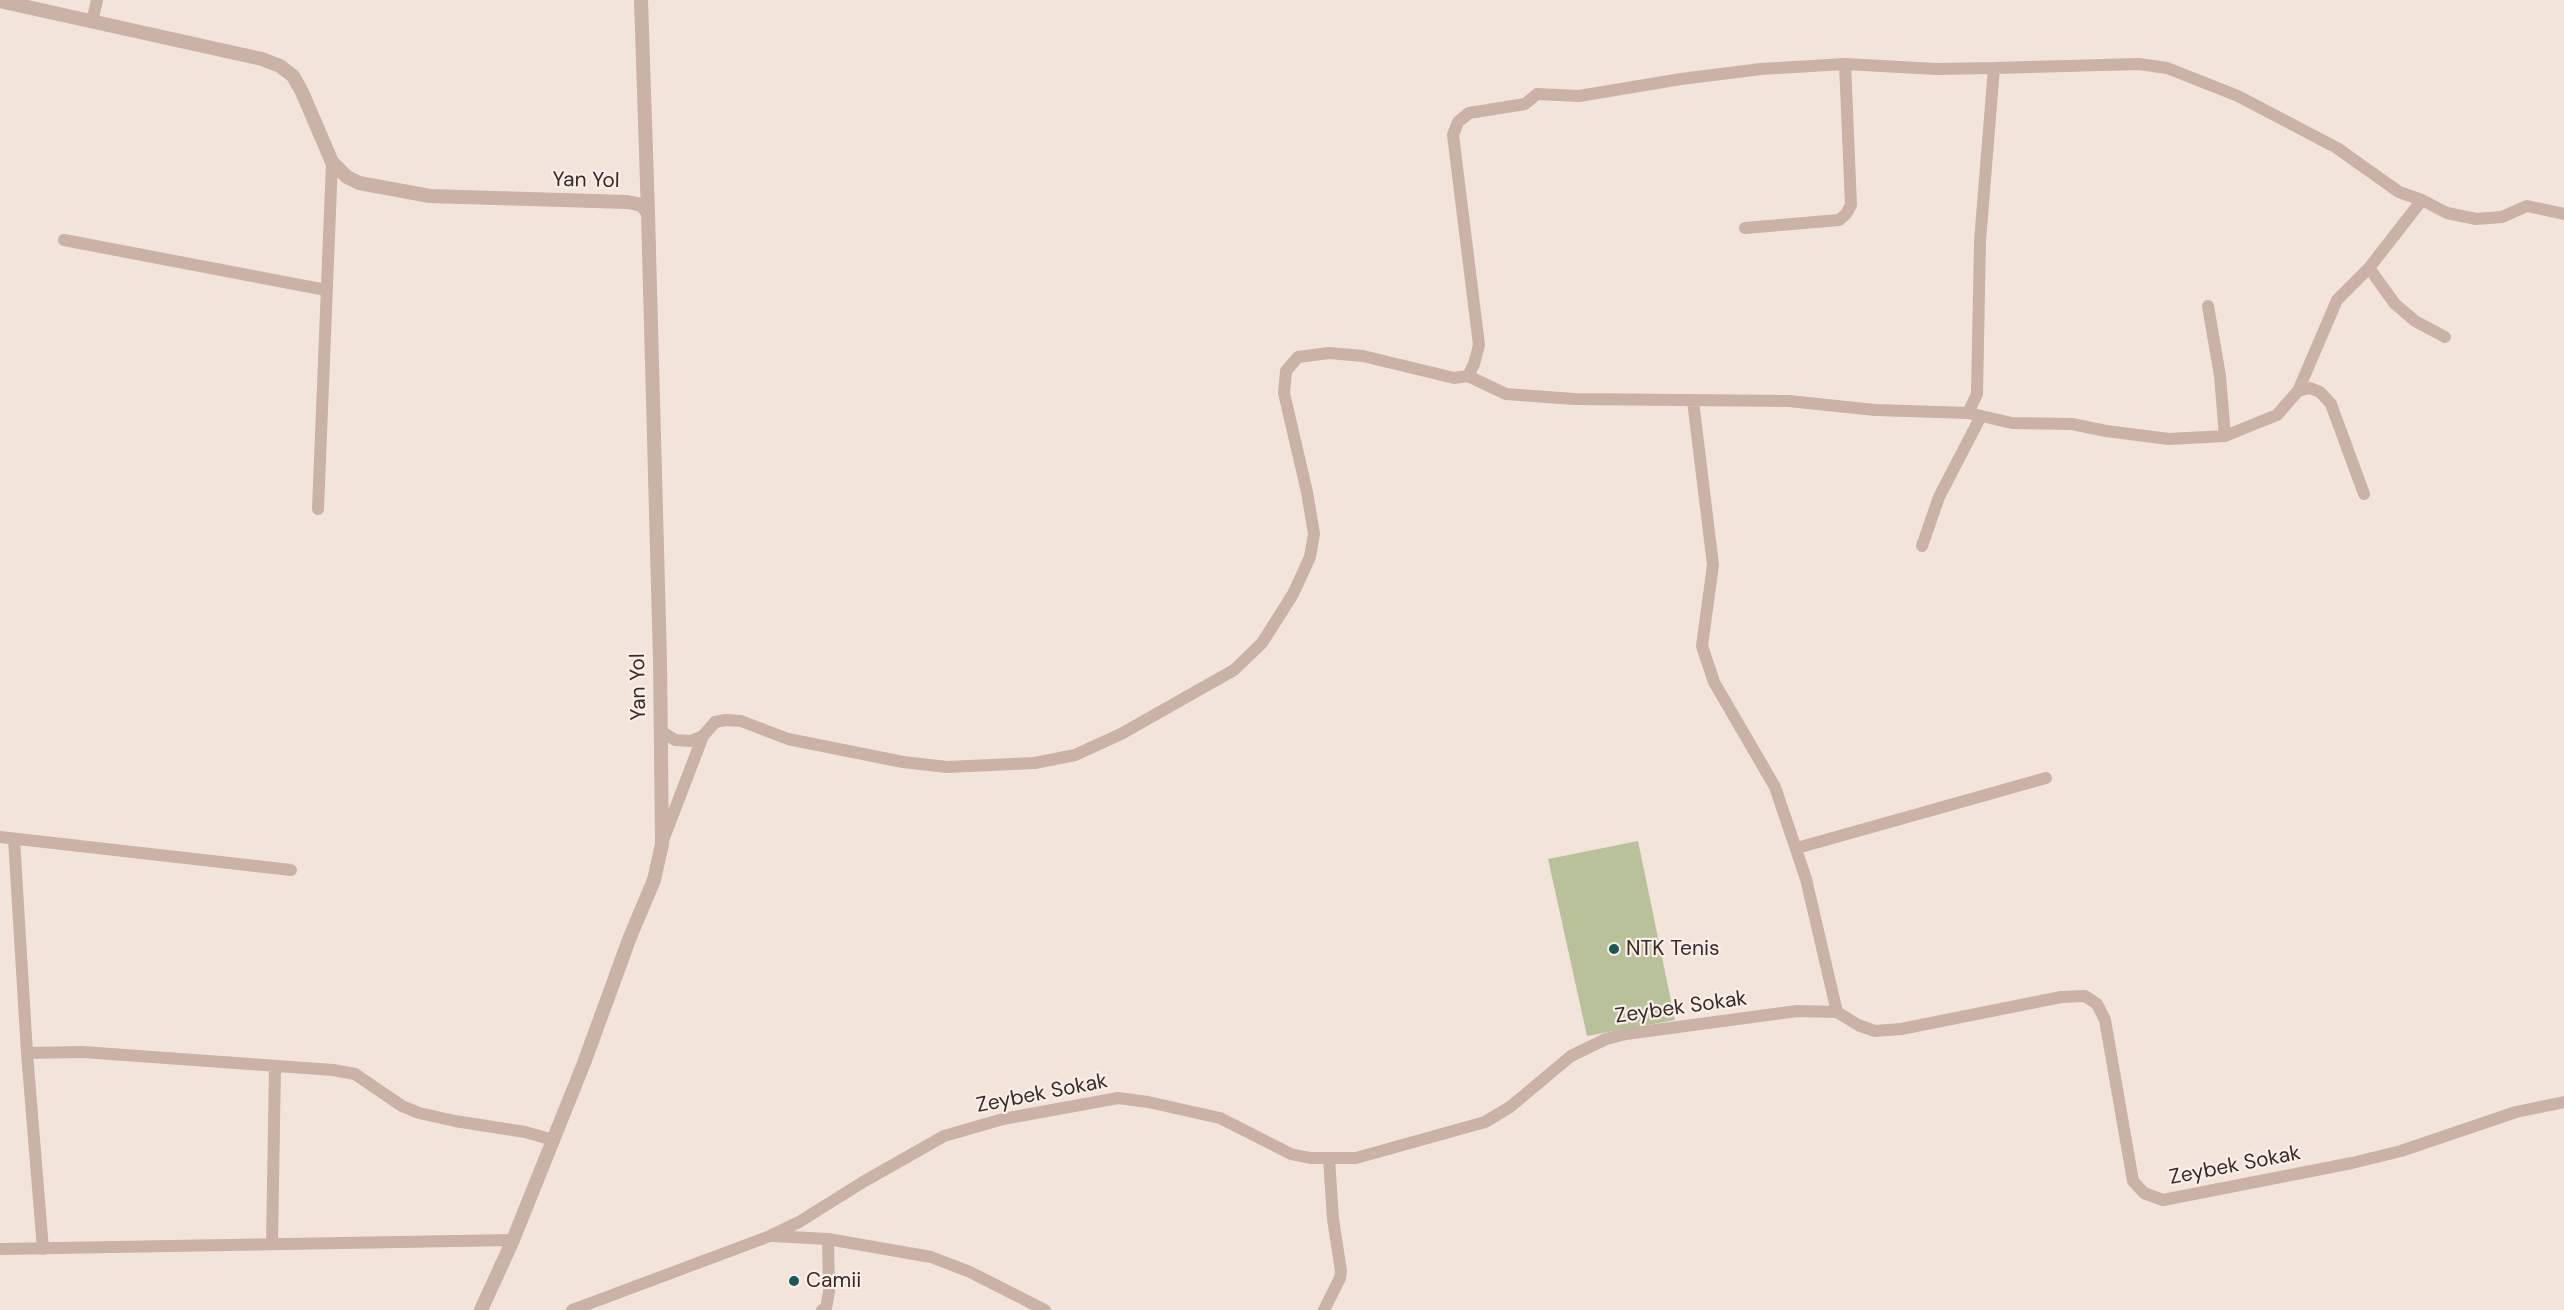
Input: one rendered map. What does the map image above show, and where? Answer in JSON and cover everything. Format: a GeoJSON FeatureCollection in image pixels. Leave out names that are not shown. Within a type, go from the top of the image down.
{"type":"FeatureCollection","features":[{"type":"Feature","properties":{"kind":"street"},"geometry":{"type":"LineString","coordinates":[[92,22],[97,0]]}},
{"type":"Feature","properties":{"kind":"street"},"geometry":{"type":"LineString","coordinates":[[641,0],[648,213]]}},
{"type":"Feature","properties":{"kind":"street","name":"Yan Yol"},"geometry":{"type":"LineString","coordinates":[[0,1],[262,59],[280,66],[293,76],[302,92],[332,162],[347,177],[359,183],[430,196],[627,202],[642,205],[648,213],[662,844],[654,880],[513,1240],[481,1310]]}},
{"type":"Feature","properties":{"kind":"street"},"geometry":{"type":"LineString","coordinates":[[1745,228],[1839,220],[1846,214],[1851,205],[1845,64]]}},
{"type":"Feature","properties":{"kind":"street"},"geometry":{"type":"LineString","coordinates":[[1468,376],[1479,345],[1454,135],[1458,122],[1469,113],[1525,104],[1537,94],[1579,96],[1761,69],[1845,64],[1936,69],[2139,64],[2167,69],[2238,96],[2337,148],[2399,192],[2422,200],[2447,213],[2476,219],[2502,217],[2527,206],[2564,214]]}},
{"type":"Feature","properties":{"kind":"street"},"geometry":{"type":"LineString","coordinates":[[1922,546],[1939,497],[1975,414],[1980,241],[1994,69]]}},
{"type":"Feature","properties":{"kind":"street"},"geometry":{"type":"LineString","coordinates":[[318,509],[332,162]]}},
{"type":"Feature","properties":{"kind":"street"},"geometry":{"type":"LineString","coordinates":[[662,844],[704,736],[715,722],[741,721],[788,739],[903,762],[947,766],[1035,763],[1075,755],[1121,734],[1234,670],[1262,643],[1293,594],[1310,556],[1314,534],[1307,492],[1284,393],[1286,371],[1298,357],[1329,353],[1363,356],[1454,378],[1468,376],[1506,394],[1574,399],[1789,401],[1875,410],[1975,414],[2012,423],[2072,424],[2169,439],[2225,436],[2277,415],[2298,391],[2337,300],[2369,268],[2422,200]]}},
{"type":"Feature","properties":{"kind":"street"},"geometry":{"type":"LineString","coordinates":[[64,240],[326,290]]}},
{"type":"Feature","properties":{"kind":"street"},"geometry":{"type":"LineString","coordinates":[[2369,268],[2395,304],[2415,321],[2445,337]]}},
{"type":"Feature","properties":{"kind":"street"},"geometry":{"type":"LineString","coordinates":[[2208,306],[2220,376],[2225,436]]}},
{"type":"Feature","properties":{"kind":"street"},"geometry":{"type":"LineString","coordinates":[[2298,391],[2310,388],[2320,392],[2331,404],[2364,494]]}},
{"type":"Feature","properties":{"kind":"street"},"geometry":{"type":"LineString","coordinates":[[1693,400],[1713,565],[1702,646],[1714,682],[1775,787],[1797,848],[1837,1012]]}},
{"type":"Feature","properties":{"kind":"street"},"geometry":{"type":"LineString","coordinates":[[661,731],[675,740],[691,741],[704,736]]}},
{"type":"Feature","properties":{"kind":"street"},"geometry":{"type":"LineString","coordinates":[[1797,848],[2046,778]]}},
{"type":"Feature","properties":{"kind":"street"},"geometry":{"type":"LineString","coordinates":[[0,837],[291,870]]}},
{"type":"Feature","properties":{"kind":"street"},"geometry":{"type":"LineString","coordinates":[[14,839],[27,1053],[43,1249]]}},
{"type":"Feature","properties":{"kind":"street","name":"Zeybek Sokak"},"geometry":{"type":"LineString","coordinates":[[572,1310],[770,1236],[799,1222],[862,1182],[944,1136],[1003,1119],[1118,1098],[1184,1108],[1220,1118],[1291,1154],[1310,1158],[1356,1158],[1485,1122],[1510,1107],[1571,1056],[1606,1039],[1626,1034],[1797,1011],[1837,1012],[1858,1025],[1875,1031],[1892,1030],[2061,997],[2085,996],[2097,1004],[2105,1020],[2133,1181],[2144,1193],[2163,1200],[2372,1158],[2439,1139],[2516,1112],[2564,1102]]}},
{"type":"Feature","properties":{"kind":"street"},"geometry":{"type":"LineString","coordinates":[[27,1053],[83,1052],[333,1070],[355,1074],[402,1106],[419,1113],[525,1132],[553,1140]]}},
{"type":"Feature","properties":{"kind":"street"},"geometry":{"type":"LineString","coordinates":[[272,1244],[275,1066]]}},
{"type":"Feature","properties":{"kind":"street"},"geometry":{"type":"LineString","coordinates":[[1324,1310],[1340,1278],[1341,1271],[1333,1219],[1329,1159]]}},
{"type":"Feature","properties":{"kind":"street"},"geometry":{"type":"LineString","coordinates":[[770,1236],[828,1239],[931,1257],[970,1272],[1045,1310]]}},
{"type":"Feature","properties":{"kind":"street"},"geometry":{"type":"LineString","coordinates":[[822,1310],[826,1308],[830,1292],[828,1239]]}},
{"type":"Feature","properties":{"kind":"street"},"geometry":{"type":"LineString","coordinates":[[0,1250],[513,1240]]}},
{"type":"Feature","properties":{"kind":"green space","name":"NTK Tenis"},"geometry":{"type":"Polygon","coordinates":[[[1638,841],[1675,1020],[1587,1036],[1548,859],[1638,841]]]}},
{"type":"Feature","properties":{"kind":"place","name":"NTK Tenis"},"geometry":{"type":"Point","coordinates":[1614,949]}},
{"type":"Feature","properties":{"kind":"place","name":"Camii"},"geometry":{"type":"Point","coordinates":[794,1281]}}]}
